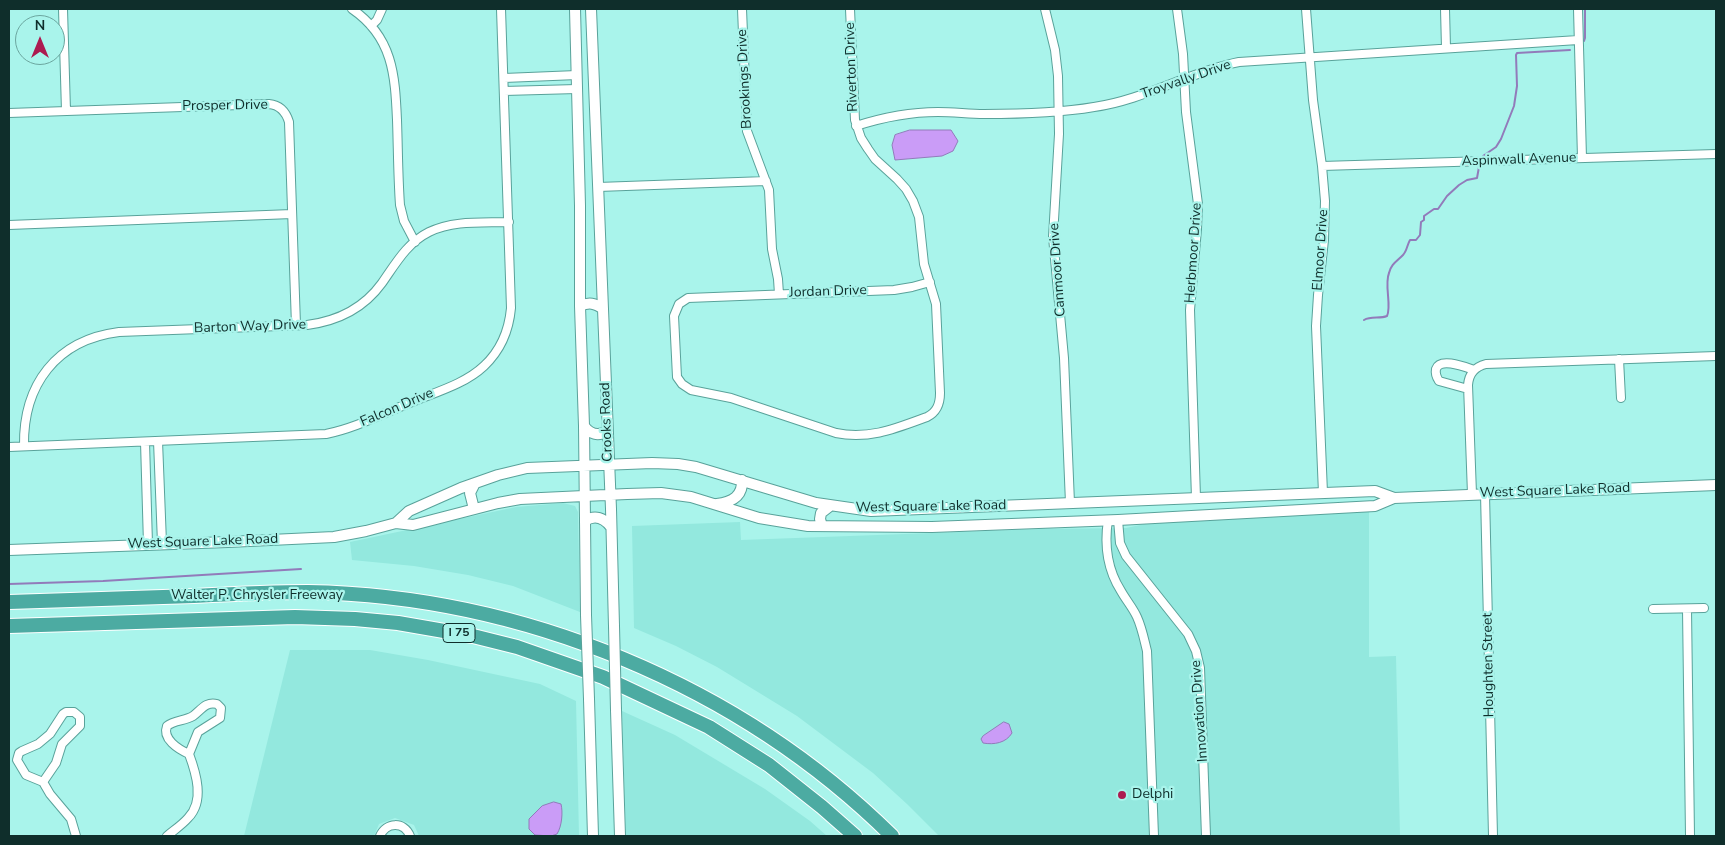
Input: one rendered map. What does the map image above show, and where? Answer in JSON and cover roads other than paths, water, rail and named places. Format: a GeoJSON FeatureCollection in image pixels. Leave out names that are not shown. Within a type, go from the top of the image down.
{"type":"FeatureCollection","features":[{"type":"Feature","properties":{"kind":"highway","name":"Walter P. Chrysler Freeway"},"geometry":{"type":"LineString","coordinates":[[9,602],[310,592],[400,599],[450,607],[541,629],[602,650],[688,688],[783,746],[834,784],[892,836]]}},
{"type":"Feature","properties":{"kind":"highway","name":"Walter P. Chrysler Freeway"},"geometry":{"type":"LineString","coordinates":[[9,626],[295,617],[356,619],[398,623],[473,636],[517,647],[603,677],[709,727],[769,765],[856,836]]}},
{"type":"Feature","properties":{"kind":"main road","name":"Crooks Road"},"geometry":{"type":"LineString","coordinates":[[574,9],[580,186],[580,306],[584,426],[586,615],[593,836]]}},
{"type":"Feature","properties":{"kind":"main road","name":"Crooks Road"},"geometry":{"type":"LineString","coordinates":[[591,9],[609,464],[620,836]]}},
{"type":"Feature","properties":{"kind":"main road"},"geometry":{"type":"LineString","coordinates":[[577,75],[585,75],[593,81]]}},
{"type":"Feature","properties":{"kind":"main road"},"geometry":{"type":"LineString","coordinates":[[580,186],[584,191],[598,189]]}},
{"type":"Feature","properties":{"kind":"main road"},"geometry":{"type":"LineString","coordinates":[[580,306],[588,303],[603,309]]}},
{"type":"Feature","properties":{"kind":"main road"},"geometry":{"type":"LineString","coordinates":[[584,426],[588,431],[596,434],[607,431]]}},
{"type":"Feature","properties":{"kind":"main road","name":"West Square Lake Road"},"geometry":{"type":"LineString","coordinates":[[396,523],[409,511],[475,483],[527,468],[652,462],[678,464],[712,471],[791,496],[830,506],[881,511],[1375,491],[1394,498]]}},
{"type":"Feature","properties":{"kind":"main road"},"geometry":{"type":"LineString","coordinates":[[716,504],[727,502],[738,496],[742,489],[742,480]]}},
{"type":"Feature","properties":{"kind":"main road"},"geometry":{"type":"LineString","coordinates":[[474,509],[470,493],[475,483]]}},
{"type":"Feature","properties":{"kind":"main road","name":"West Square Lake Road"},"geometry":{"type":"LineString","coordinates":[[9,550],[321,538],[366,532],[396,523],[413,525],[520,499],[610,494],[670,494],[691,497],[769,520],[799,525],[932,527],[1113,520],[1375,506],[1394,498],[1716,486]]}},
{"type":"Feature","properties":{"kind":"main road"},"geometry":{"type":"LineString","coordinates":[[1349,507],[1355,500],[1353,492]]}},
{"type":"Feature","properties":{"kind":"main road"},"geometry":{"type":"LineString","coordinates":[[1113,520],[1110,507],[1117,501]]}},
{"type":"Feature","properties":{"kind":"main road"},"geometry":{"type":"LineString","coordinates":[[822,526],[821,512],[830,506]]}},
{"type":"Feature","properties":{"kind":"main road"},"geometry":{"type":"LineString","coordinates":[[976,526],[981,521],[983,515],[980,507]]}},
{"type":"Feature","properties":{"kind":"main road"},"geometry":{"type":"LineString","coordinates":[[585,520],[592,517],[601,518],[611,527]]}},
{"type":"Feature","properties":{"kind":"street"},"geometry":{"type":"LineString","coordinates":[[63,9],[66,111]]}},
{"type":"Feature","properties":{"kind":"street"},"geometry":{"type":"LineString","coordinates":[[354,9],[371,26],[383,42],[394,70],[400,204],[404,221],[415,242]]}},
{"type":"Feature","properties":{"kind":"street"},"geometry":{"type":"LineString","coordinates":[[371,26],[377,20],[382,9]]}},
{"type":"Feature","properties":{"kind":"street","name":"Falcon Drive"},"geometry":{"type":"LineString","coordinates":[[9,447],[326,434],[349,428],[469,377],[492,358],[502,342],[509,324],[511,301],[501,9]]}},
{"type":"Feature","properties":{"kind":"street","name":"Brookings Drive"},"geometry":{"type":"LineString","coordinates":[[742,9],[747,131],[766,180],[770,197],[772,249],[779,294]]}},
{"type":"Feature","properties":{"kind":"street","name":"Riverton Drive"},"geometry":{"type":"LineString","coordinates":[[850,9],[853,106],[856,126],[871,154],[902,184],[913,201],[919,217],[923,257],[930,282]]}},
{"type":"Feature","properties":{"kind":"street","name":"Canmoor Drive"},"geometry":{"type":"LineString","coordinates":[[1045,9],[1057,64],[1059,111],[1053,237],[1064,350],[1070,503]]}},
{"type":"Feature","properties":{"kind":"street","name":"Herbmoor Drive"},"geometry":{"type":"LineString","coordinates":[[1177,9],[1182,42],[1186,112],[1198,204],[1190,310],[1196,498]]}},
{"type":"Feature","properties":{"kind":"street","name":"Elmoor Drive"},"geometry":{"type":"LineString","coordinates":[[1306,9],[1314,112],[1322,166],[1325,224],[1316,326],[1323,493]]}},
{"type":"Feature","properties":{"kind":"street"},"geometry":{"type":"LineString","coordinates":[[1445,9],[1446,48]]}},
{"type":"Feature","properties":{"kind":"street"},"geometry":{"type":"LineString","coordinates":[[1578,9],[1582,158]]}},
{"type":"Feature","properties":{"kind":"street","name":"Troyvally Drive"},"geometry":{"type":"LineString","coordinates":[[856,126],[889,116],[918,112],[983,114],[1093,108],[1120,102],[1239,62],[1578,40]]}},
{"type":"Feature","properties":{"kind":"street"},"geometry":{"type":"LineString","coordinates":[[504,78],[577,75]]}},
{"type":"Feature","properties":{"kind":"street"},"geometry":{"type":"LineString","coordinates":[[504,91],[577,89]]}},
{"type":"Feature","properties":{"kind":"street","name":"Prosper Drive"},"geometry":{"type":"LineString","coordinates":[[9,113],[274,105],[284,112],[289,122],[296,325]]}},
{"type":"Feature","properties":{"kind":"street","name":"Aspinwall Avenue"},"geometry":{"type":"LineString","coordinates":[[1322,166],[1716,154]]}},
{"type":"Feature","properties":{"kind":"street"},"geometry":{"type":"LineString","coordinates":[[598,189],[766,180]]}},
{"type":"Feature","properties":{"kind":"street"},"geometry":{"type":"LineString","coordinates":[[9,224],[292,214]]}},
{"type":"Feature","properties":{"kind":"street","name":"Barton Way Drive"},"geometry":{"type":"LineString","coordinates":[[24,446],[26,415],[36,385],[54,362],[66,351],[85,340],[105,334],[128,331],[316,324],[331,320],[347,314],[362,304],[375,291],[402,254],[427,233],[461,223],[509,222]]}},
{"type":"Feature","properties":{"kind":"street","name":"Jordan Drive"},"geometry":{"type":"LineString","coordinates":[[930,282],[936,312],[940,398],[936,410],[927,417],[879,433],[867,436],[848,436],[731,398],[691,390],[682,384],[676,374],[674,319],[675,312],[682,302],[695,297],[779,294],[894,290],[930,282]]}},
{"type":"Feature","properties":{"kind":"street"},"geometry":{"type":"LineString","coordinates":[[1472,494],[1468,378],[1474,370],[1486,364],[1716,356]]}},
{"type":"Feature","properties":{"kind":"street"},"geometry":{"type":"LineString","coordinates":[[1619,359],[1620,398]]}},
{"type":"Feature","properties":{"kind":"street"},"geometry":{"type":"LineString","coordinates":[[1468,389],[1440,381],[1436,373],[1440,365],[1445,363],[1474,370]]}},
{"type":"Feature","properties":{"kind":"street"},"geometry":{"type":"LineString","coordinates":[[158,441],[162,543]]}},
{"type":"Feature","properties":{"kind":"street"},"geometry":{"type":"LineString","coordinates":[[145,442],[148,544]]}},
{"type":"Feature","properties":{"kind":"street","name":"Houghten Street"},"geometry":{"type":"LineString","coordinates":[[1485,494],[1493,836]]}},
{"type":"Feature","properties":{"kind":"street"},"geometry":{"type":"LineString","coordinates":[[1113,520],[1106,534],[1108,559],[1118,585],[1138,618],[1147,651],[1154,836]]}},
{"type":"Feature","properties":{"kind":"street","name":"Innovation Drive"},"geometry":{"type":"LineString","coordinates":[[1113,520],[1126,556],[1188,634],[1196,651],[1200,668],[1206,836]]}},
{"type":"Feature","properties":{"kind":"street"},"geometry":{"type":"LineString","coordinates":[[1687,608],[1690,836]]}},
{"type":"Feature","properties":{"kind":"street"},"geometry":{"type":"LineString","coordinates":[[1653,609],[1704,608]]}},
{"type":"Feature","properties":{"kind":"street"},"geometry":{"type":"LineString","coordinates":[[167,836],[189,818],[196,804],[196,774],[188,754],[177,748],[167,737],[165,731],[167,726],[173,722],[189,718],[208,704],[217,704],[221,708],[220,718],[198,732],[188,754]]}},
{"type":"Feature","properties":{"kind":"street"},"geometry":{"type":"LineString","coordinates":[[44,782],[56,763],[62,744],[80,726],[80,717],[74,712],[66,712],[50,734],[38,744],[22,751],[17,757],[18,764],[26,775],[44,782],[50,794],[71,819],[76,836]]}},
{"type":"Feature","properties":{"kind":"street"},"geometry":{"type":"LineString","coordinates":[[380,836],[386,827],[395,825],[406,829],[410,836]]}},
{"type":"Feature","properties":{"kind":"waterway"},"geometry":{"type":"LineString","coordinates":[[1584,41],[1585,9]]}},
{"type":"Feature","properties":{"kind":"waterway"},"geometry":{"type":"LineString","coordinates":[[1483,156],[1496,147],[1501,139],[1514,106],[1517,86],[1517,53],[1570,50]]}},
{"type":"Feature","properties":{"kind":"waterway"},"geometry":{"type":"LineString","coordinates":[[1364,320],[1387,316],[1389,307],[1387,289],[1391,267],[1404,253],[1410,240],[1416,240],[1420,235],[1421,222],[1424,220],[1424,216],[1434,209],[1438,209],[1447,196],[1459,185],[1467,180],[1477,178],[1479,167]]}},
{"type":"Feature","properties":{"kind":"waterway"},"geometry":{"type":"LineString","coordinates":[[9,584],[103,581],[301,569]]}},
{"type":"Feature","properties":{"kind":"place","name":"Delphi"},"geometry":{"type":"Point","coordinates":[1122,795]}}]}
